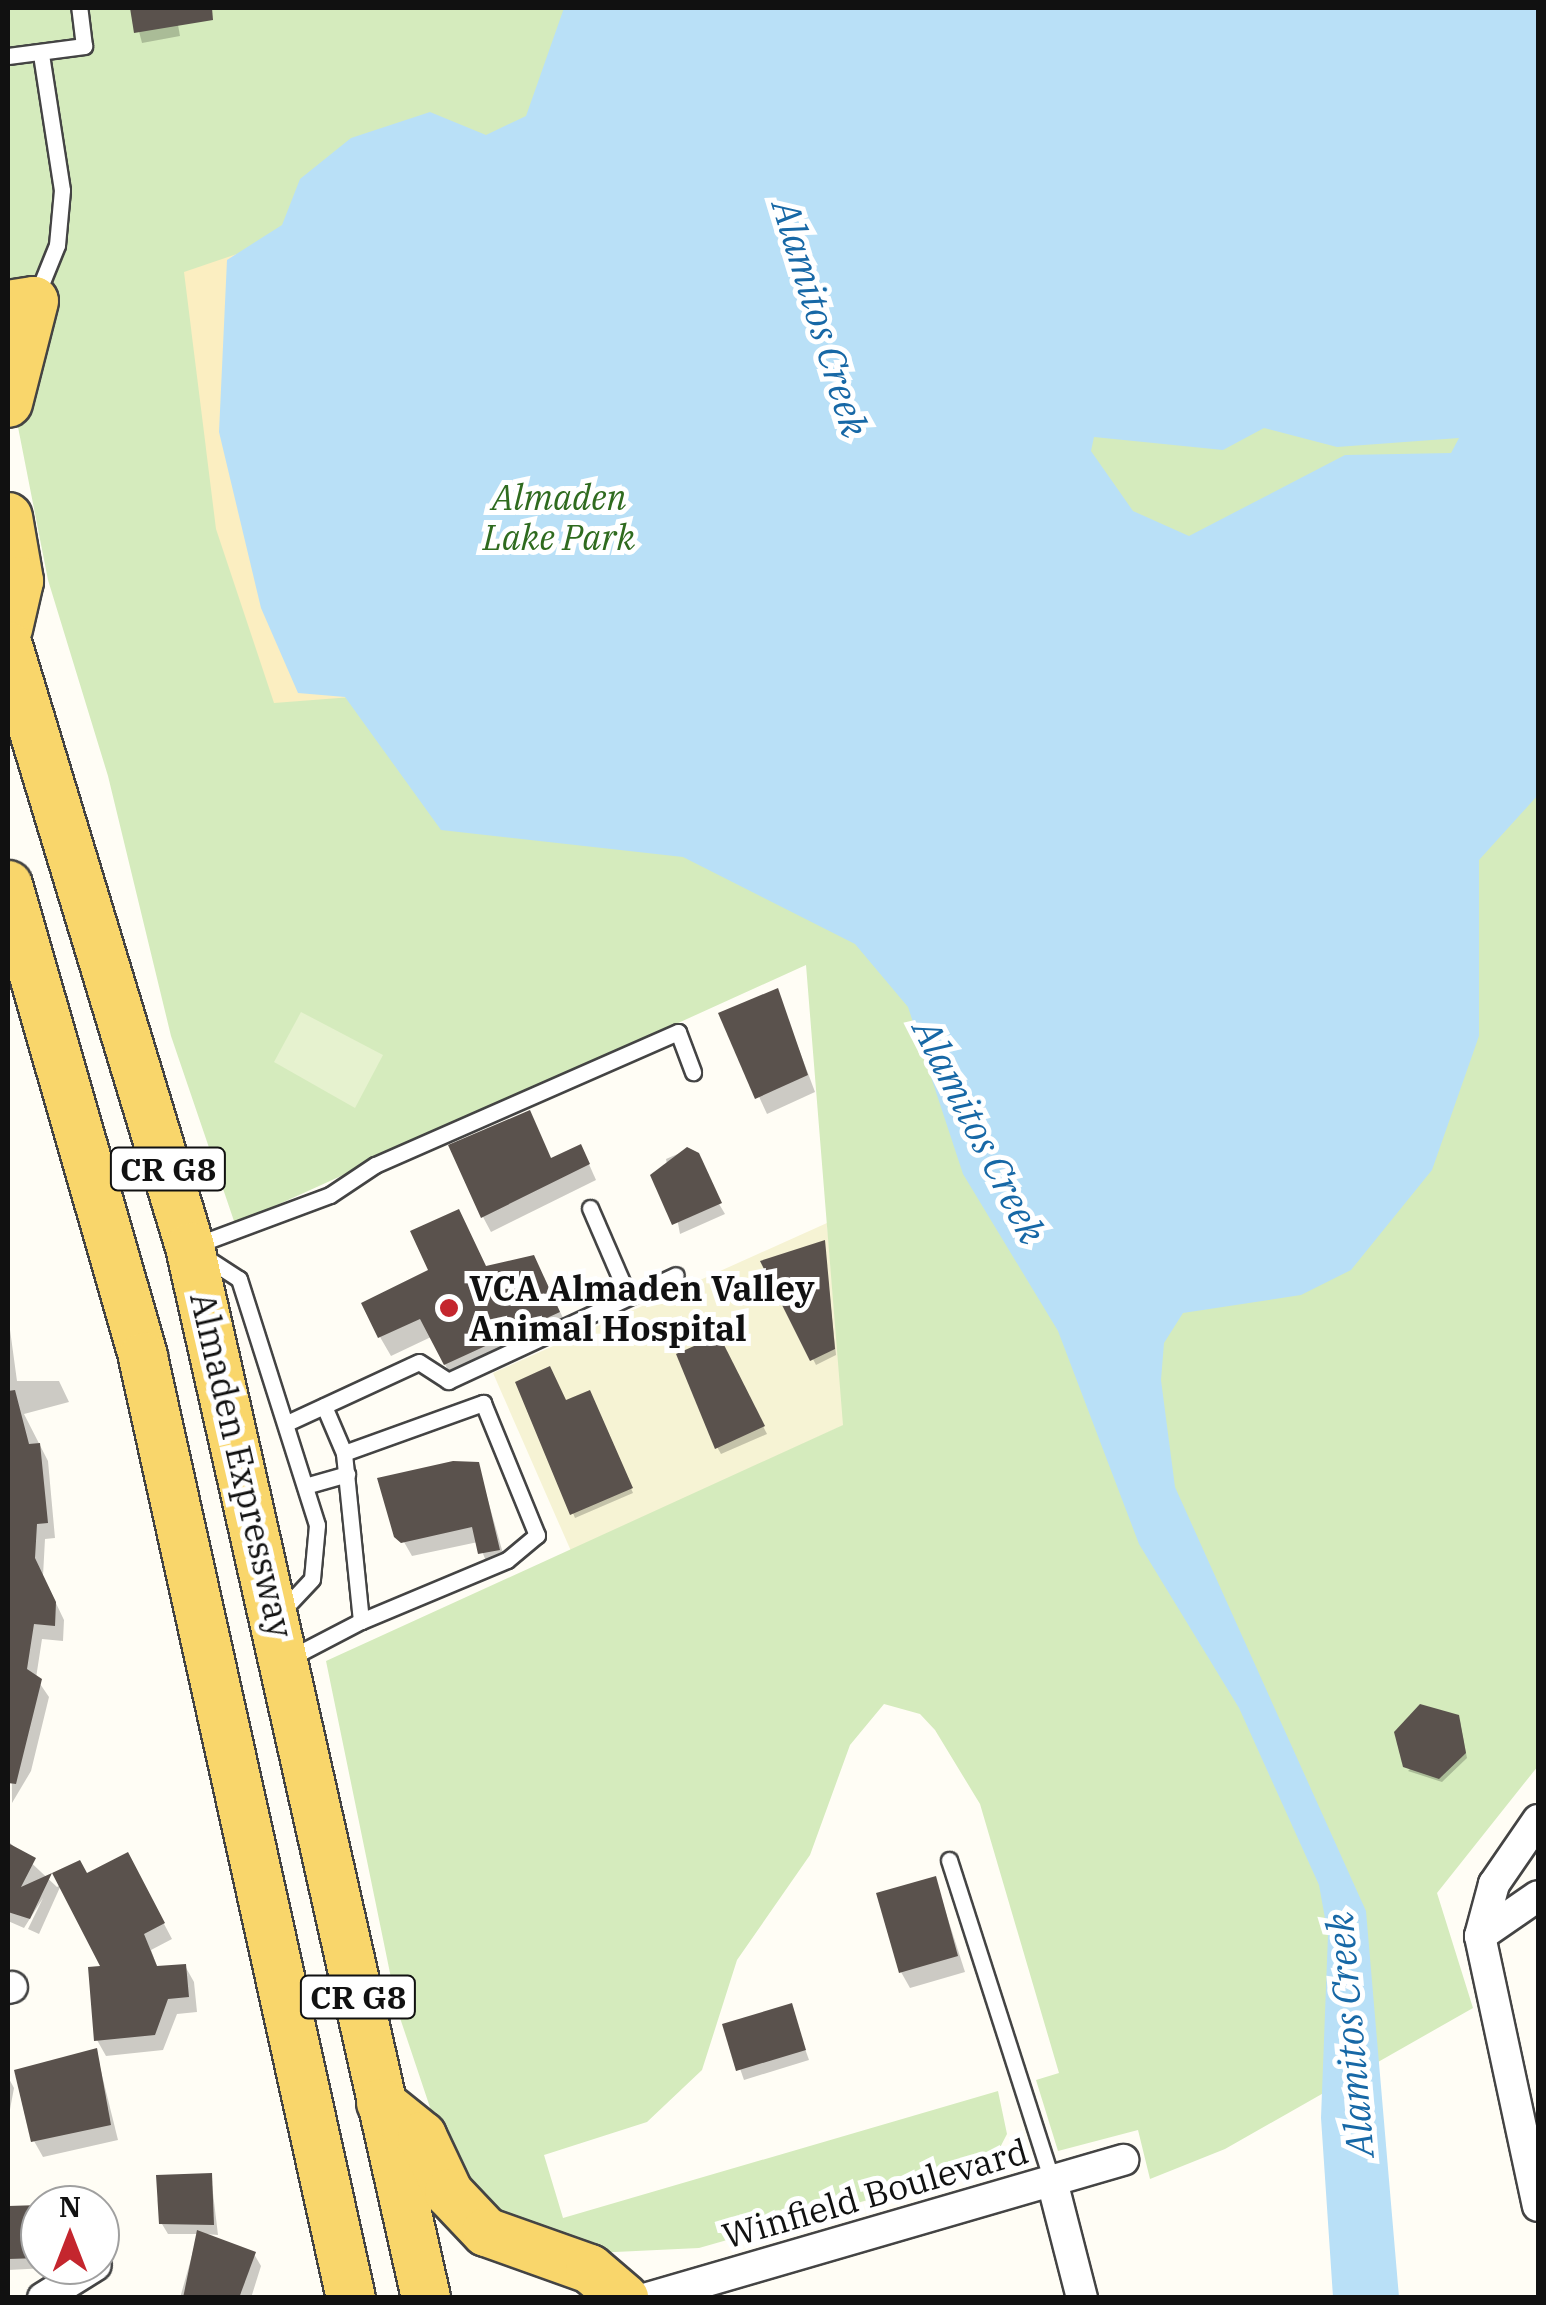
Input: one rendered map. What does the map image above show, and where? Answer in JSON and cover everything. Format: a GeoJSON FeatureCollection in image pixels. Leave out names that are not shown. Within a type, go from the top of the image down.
{"type":"FeatureCollection","features":[{"type":"Feature","properties":{"kind":"main road"},"geometry":{"type":"LineString","coordinates":[[8,403],[21,303]]}},
{"type":"Feature","properties":{"kind":"main road"},"geometry":{"type":"LineString","coordinates":[[8,517],[19,581],[8,630]]}},
{"type":"Feature","properties":{"kind":"main road","name":"Almaden Expressway"},"geometry":{"type":"LineString","coordinates":[[8,646],[190,1247],[282,1637],[380,2103],[426,2298]]}},
{"type":"Feature","properties":{"kind":"main road","name":"Almaden Expressway"},"geometry":{"type":"LineString","coordinates":[[8,884],[144,1357],[338,2286]]}},
{"type":"Feature","properties":{"kind":"main road"},"geometry":{"type":"LineString","coordinates":[[380,2103],[422,2136],[449,2194],[486,2232],[590,2269],[624,2298]]}},
{"type":"Feature","properties":{"kind":"street"},"geometry":{"type":"LineString","coordinates":[[1538,1820],[1494,1884],[1480,1936],[1538,2206]]}},
{"type":"Feature","properties":{"kind":"street"},"geometry":{"type":"LineString","coordinates":[[1480,1936],[1538,1896]]}},
{"type":"Feature","properties":{"kind":"street","name":"Winfield Boulevard"},"geometry":{"type":"LineString","coordinates":[[648,2298],[1123,2160]]}},
{"type":"Feature","properties":{"kind":"street"},"geometry":{"type":"LineString","coordinates":[[1052,2181],[1082,2298]]}},
{"type":"Feature","properties":{"kind":"lane"},"geometry":{"type":"LineString","coordinates":[[8,56],[84,46],[79,8]]}},
{"type":"Feature","properties":{"kind":"lane"},"geometry":{"type":"LineString","coordinates":[[21,303],[57,245],[62,190],[41,54]]}},
{"type":"Feature","properties":{"kind":"lane"},"geometry":{"type":"LineString","coordinates":[[190,1247],[330,1195],[374,1165],[678,1032],[693,1072]]}},
{"type":"Feature","properties":{"kind":"lane"},"geometry":{"type":"LineString","coordinates":[[590,1208],[628,1296]]}},
{"type":"Feature","properties":{"kind":"lane"},"geometry":{"type":"LineString","coordinates":[[190,1247],[239,1278],[316,1525],[312,1578],[282,1637]]}},
{"type":"Feature","properties":{"kind":"lane"},"geometry":{"type":"LineString","coordinates":[[287,1423],[419,1362],[448,1381],[676,1275]]}},
{"type":"Feature","properties":{"kind":"lane"},"geometry":{"type":"LineString","coordinates":[[282,1637],[362,1621],[507,1560],[537,1535],[482,1403],[344,1453]]}},
{"type":"Feature","properties":{"kind":"lane"},"geometry":{"type":"LineString","coordinates":[[324,1406],[344,1453],[362,1621]]}},
{"type":"Feature","properties":{"kind":"lane"},"geometry":{"type":"LineString","coordinates":[[305,1486],[347,1474]]}},
{"type":"Feature","properties":{"kind":"lane"},"geometry":{"type":"LineString","coordinates":[[949,1860],[1052,2181]]}},
{"type":"Feature","properties":{"kind":"shaded area"},"geometry":{"type":"Polygon","coordinates":[[[827,1223],[844,1425],[571,1551],[493,1373],[827,1223]]]}},
{"type":"Feature","properties":{"kind":"green space","name":"Almaden Lake Park"},"geometry":{"type":"Polygon","coordinates":[[[8,8],[1538,8],[1538,1766],[1437,1893],[1473,2008],[1225,2149],[1150,2179],[1138,2130],[1058,2151],[1036,2080],[1059,2073],[980,1804],[935,1730],[920,1714],[884,1704],[850,1745],[810,1855],[737,1960],[702,2070],[647,2122],[544,2155],[563,2218],[998,2091],[1007,2134],[991,2165],[699,2248],[594,2253],[527,2243],[448,2161],[398,2012],[326,1661],[843,1425],[806,965],[235,1224],[171,1036],[108,776],[48,580],[18,427],[8,418],[8,8]]]}},
{"type":"Feature","properties":{"kind":"green space"},"geometry":{"type":"Polygon","coordinates":[[[301,1012],[383,1055],[355,1108],[274,1062],[301,1012]]]}},
{"type":"Feature","properties":{"kind":"sand"},"geometry":{"type":"Polygon","coordinates":[[[316,227],[378,695],[274,703],[216,529],[184,272],[316,227]]]}},
{"type":"Feature","properties":{"kind":"water","name":"Alamitos Creek"},"geometry":{"type":"Polygon","coordinates":[[[564,8],[1538,8],[1538,795],[1479,860],[1479,1036],[1432,1170],[1351,1270],[1301,1295],[1183,1313],[1164,1343],[1161,1380],[1175,1487],[1366,1911],[1399,2297],[1333,2297],[1321,2118],[1328,1935],[1319,1885],[1239,1708],[1139,1544],[1058,1331],[963,1174],[908,1007],[855,944],[683,857],[441,830],[345,697],[298,693],[261,608],[219,432],[227,260],[282,225],[300,179],[351,138],[430,112],[486,135],[526,116],[564,8]],[[1264,428],[1223,450],[1094,437],[1091,451],[1133,511],[1189,536],[1345,455],[1451,453],[1459,438],[1337,447],[1264,428]]]}},
{"type":"Feature","properties":{"kind":"building"},"geometry":{"type":"Polygon","coordinates":[[[130,8],[212,8],[213,20],[134,33],[130,8]]]}},
{"type":"Feature","properties":{"kind":"building"},"geometry":{"type":"Polygon","coordinates":[[[778,988],[808,1075],[755,1099],[718,1013],[778,988]]]}},
{"type":"Feature","properties":{"kind":"building"},"geometry":{"type":"Polygon","coordinates":[[[530,1110],[551,1158],[581,1144],[590,1164],[481,1218],[448,1145],[530,1110]]]}},
{"type":"Feature","properties":{"kind":"building"},"geometry":{"type":"Polygon","coordinates":[[[687,1147],[699,1153],[722,1203],[672,1225],[650,1175],[687,1147]]]}},
{"type":"Feature","properties":{"kind":"building","name":"VCA Almaden Valley Animal Hospital"},"geometry":{"type":"Polygon","coordinates":[[[459,1209],[486,1266],[534,1255],[560,1312],[444,1365],[420,1319],[378,1338],[361,1303],[428,1270],[410,1231],[459,1209]]]}},
{"type":"Feature","properties":{"kind":"building"},"geometry":{"type":"Polygon","coordinates":[[[825,1240],[835,1349],[810,1361],[760,1261],[825,1240]]]}},
{"type":"Feature","properties":{"kind":"building"},"geometry":{"type":"Polygon","coordinates":[[[719,1335],[765,1426],[715,1449],[676,1354],[719,1335]]]}},
{"type":"Feature","properties":{"kind":"building"},"geometry":{"type":"Polygon","coordinates":[[[550,1366],[566,1400],[590,1390],[633,1488],[570,1515],[515,1382],[550,1366]]]}},
{"type":"Feature","properties":{"kind":"building"},"geometry":{"type":"Polygon","coordinates":[[[15,1390],[29,1444],[40,1443],[48,1523],[37,1524],[35,1558],[56,1602],[55,1626],[34,1624],[27,1669],[42,1679],[16,1784],[8,1783],[8,1391],[15,1390]]]}},
{"type":"Feature","properties":{"kind":"building"},"geometry":{"type":"Polygon","coordinates":[[[453,1461],[479,1462],[500,1550],[478,1554],[472,1527],[401,1543],[394,1537],[377,1478],[453,1461]]]}},
{"type":"Feature","properties":{"kind":"building"},"geometry":{"type":"Polygon","coordinates":[[[1420,1704],[1459,1715],[1466,1753],[1439,1779],[1403,1767],[1394,1732],[1420,1704]]]}},
{"type":"Feature","properties":{"kind":"building"},"geometry":{"type":"Polygon","coordinates":[[[8,1843],[36,1858],[21,1887],[52,1873],[30,1919],[8,1912],[8,1843]]]}},
{"type":"Feature","properties":{"kind":"building"},"geometry":{"type":"Polygon","coordinates":[[[128,1852],[165,1923],[144,1934],[157,1966],[186,1964],[189,1997],[168,1999],[155,2035],[94,2041],[88,1967],[100,1966],[52,1873],[80,1860],[87,1873],[128,1852]]]}},
{"type":"Feature","properties":{"kind":"building"},"geometry":{"type":"Polygon","coordinates":[[[936,1876],[958,1956],[899,1973],[876,1893],[936,1876]]]}},
{"type":"Feature","properties":{"kind":"building"},"geometry":{"type":"Polygon","coordinates":[[[792,2003],[806,2050],[736,2071],[722,2024],[792,2003]]]}},
{"type":"Feature","properties":{"kind":"building"},"geometry":{"type":"Polygon","coordinates":[[[97,2048],[111,2125],[31,2142],[14,2070],[97,2048]]]}},
{"type":"Feature","properties":{"kind":"building"},"geometry":{"type":"Polygon","coordinates":[[[212,2173],[214,2225],[159,2224],[156,2175],[212,2173]]]}},
{"type":"Feature","properties":{"kind":"building"},"geometry":{"type":"Polygon","coordinates":[[[8,2206],[20,2206],[20,2259],[8,2259],[8,2206]]]}},
{"type":"Feature","properties":{"kind":"building"},"geometry":{"type":"Polygon","coordinates":[[[197,2230],[256,2252],[239,2298],[183,2298],[197,2230]]]}},
{"type":"Feature","properties":{"kind":"place","name":"VCA Almaden Valley Animal Hospital"},"geometry":{"type":"Point","coordinates":[449,1308]}}]}
